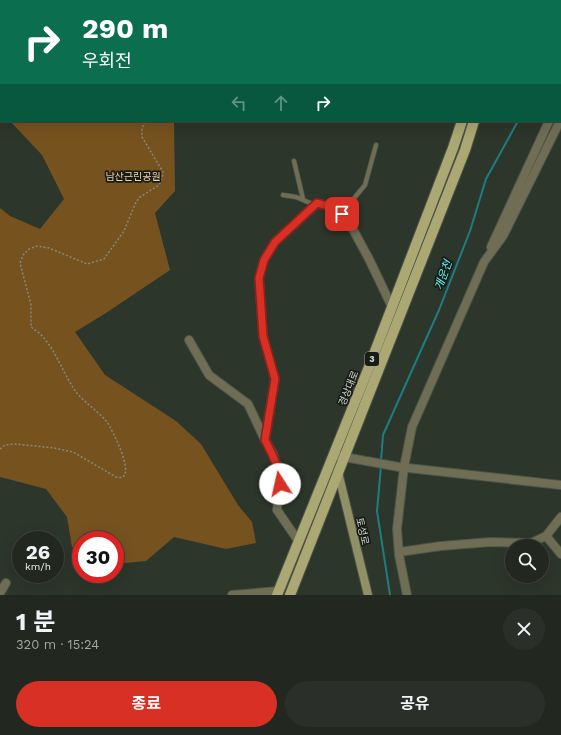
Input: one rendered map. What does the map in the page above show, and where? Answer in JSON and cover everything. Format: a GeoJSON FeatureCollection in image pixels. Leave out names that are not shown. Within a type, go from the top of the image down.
{"type":"FeatureCollection","features":[{"type":"Feature","properties":{"kind":"main road","name":"경상대로"},"geometry":{"type":"LineString","coordinates":[[278,593],[370,366],[462,122]]}},
{"type":"Feature","properties":{"kind":"main road","name":"3"},"geometry":{"type":"LineString","coordinates":[[290,595],[345,457],[474,122]]}},
{"type":"Feature","properties":{"kind":"main road"},"geometry":{"type":"LineString","coordinates":[[470,135],[478,122]]}},
{"type":"Feature","properties":{"kind":"street"},"geometry":{"type":"LineString","coordinates":[[407,595],[399,552],[398,529],[401,467],[412,426],[503,219],[549,122]]}},
{"type":"Feature","properties":{"kind":"street"},"geometry":{"type":"LineString","coordinates":[[484,262],[503,236],[559,122]]}},
{"type":"Feature","properties":{"kind":"street"},"geometry":{"type":"LineString","coordinates":[[265,440],[275,379],[263,336],[259,278],[264,260],[275,242],[317,203],[326,205],[342,214],[350,224],[392,307]]}},
{"type":"Feature","properties":{"kind":"street"},"geometry":{"type":"LineString","coordinates":[[189,340],[208,375],[248,404],[277,466],[280,484],[277,510],[299,542]]}},
{"type":"Feature","properties":{"kind":"street"},"geometry":{"type":"LineString","coordinates":[[334,454],[401,467],[561,485]]}},
{"type":"Feature","properties":{"kind":"street","name":"토성로"},"geometry":{"type":"LineString","coordinates":[[338,472],[368,595]]}},
{"type":"Feature","properties":{"kind":"street"},"geometry":{"type":"LineString","coordinates":[[399,552],[441,546],[490,542],[531,543],[546,536],[561,517]]}},
{"type":"Feature","properties":{"kind":"street"},"geometry":{"type":"LineString","coordinates":[[546,536],[561,554]]}},
{"type":"Feature","properties":{"kind":"street"},"geometry":{"type":"LineString","coordinates":[[0,593],[6,583]]}},
{"type":"Feature","properties":{"kind":"street"},"geometry":{"type":"LineString","coordinates":[[232,595],[278,593]]}},
{"type":"Feature","properties":{"kind":"lane"},"geometry":{"type":"LineString","coordinates":[[342,214],[365,184],[376,145]]}},
{"type":"Feature","properties":{"kind":"lane"},"geometry":{"type":"LineString","coordinates":[[294,161],[303,199]]}},
{"type":"Feature","properties":{"kind":"lane"},"geometry":{"type":"LineString","coordinates":[[283,195],[303,199],[315,205]]}},
{"type":"Feature","properties":{"kind":"path"},"geometry":{"type":"LineString","coordinates":[[0,449],[5,445],[16,444],[54,448],[73,452],[116,477],[120,478],[124,476],[126,472],[126,466],[108,423],[77,392],[43,337],[31,327],[31,305],[20,263],[23,255],[29,249],[37,246],[49,248],[87,264],[104,258],[124,231],[136,202],[140,197],[160,185],[162,180],[163,172],[142,137],[142,128],[145,122]]}},
{"type":"Feature","properties":{"kind":"green space","name":"남산근린공원"},"geometry":{"type":"Polygon","coordinates":[[[11,122],[174,122],[175,191],[155,213],[170,270],[75,332],[105,375],[176,421],[201,444],[238,505],[252,522],[256,543],[226,549],[174,537],[146,561],[124,563],[124,531],[72,531],[72,547],[67,517],[46,489],[0,477],[0,208],[10,216],[40,229],[64,199],[42,155],[11,122]]]}},
{"type":"Feature","properties":{"kind":"waterway","name":"개운천"},"geometry":{"type":"LineString","coordinates":[[381,461],[383,435],[439,310],[470,231],[486,179],[517,122]]}},
{"type":"Feature","properties":{"kind":"waterway"},"geometry":{"type":"LineString","coordinates":[[381,466],[377,511],[390,595]]}},
{"type":"Feature","properties":{"kind":"route"},"geometry":{"type":"LineString","coordinates":[[280,484],[277,466],[265,440],[275,379],[263,336],[259,278],[264,260],[275,242],[317,203],[331,207],[342,214]]}}]}
